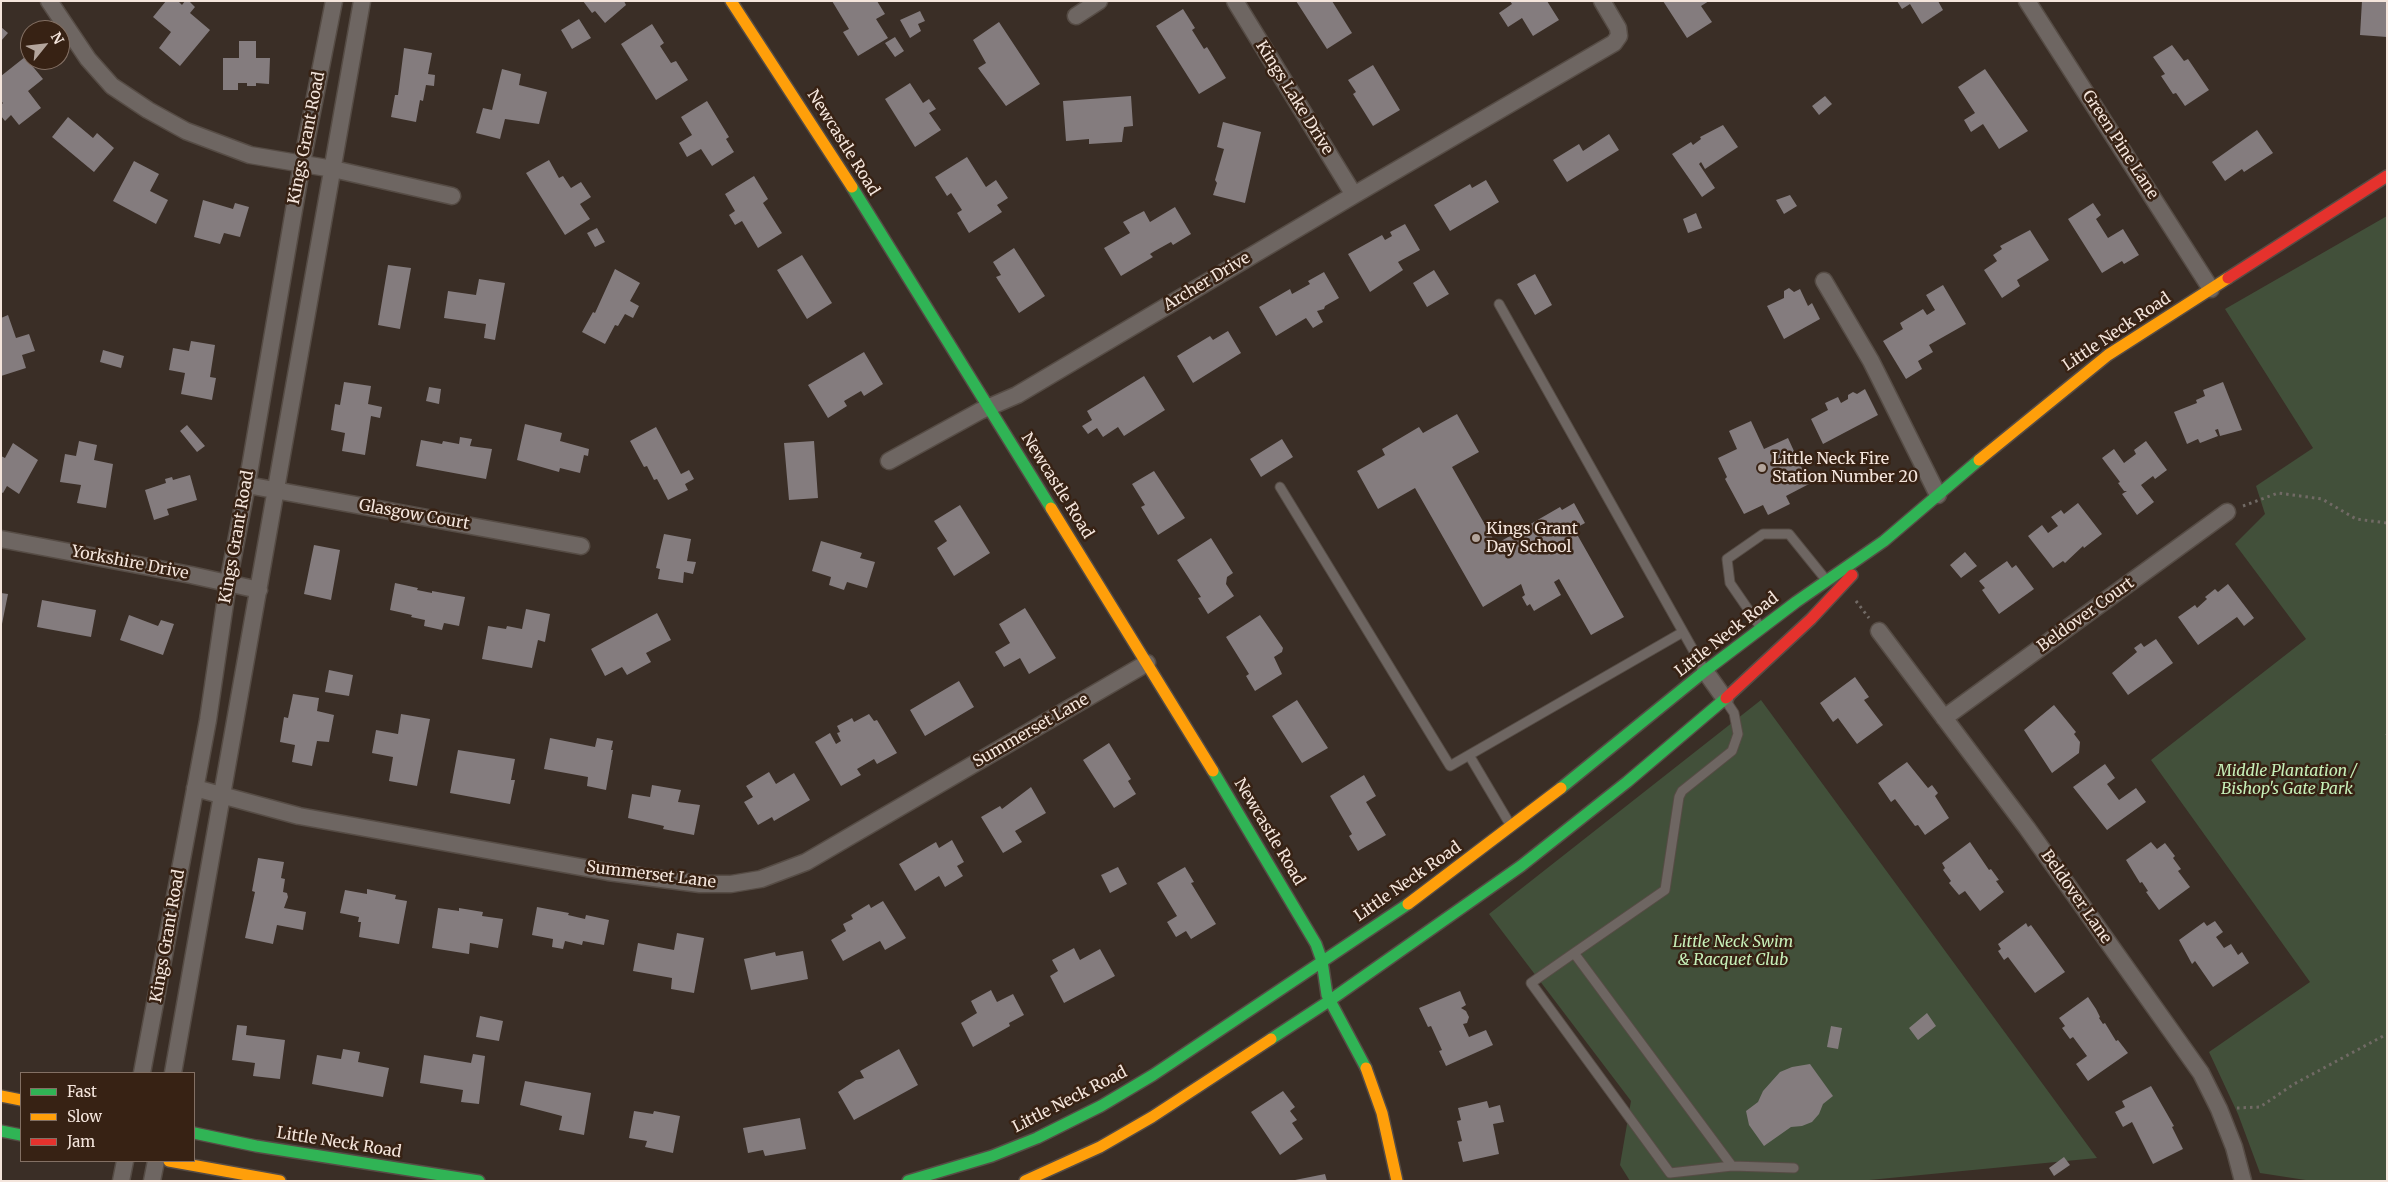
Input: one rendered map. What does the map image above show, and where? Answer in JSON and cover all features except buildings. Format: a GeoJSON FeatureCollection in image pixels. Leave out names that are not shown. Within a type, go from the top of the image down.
{"type":"FeatureCollection","features":[{"type":"Feature","properties":{"kind":"street"},"geometry":{"type":"LineString","coordinates":[[49,1],[88,59],[112,86],[148,110],[186,131],[218,144],[276,161],[333,169],[452,196]]}},
{"type":"Feature","properties":{"kind":"street","name":"Kings Grant Road"},"geometry":{"type":"LineString","coordinates":[[142,1072],[208,720],[228,583],[247,485],[302,164],[334,1]]}},
{"type":"Feature","properties":{"kind":"street","name":"Kings Grant Road"},"geometry":{"type":"LineString","coordinates":[[173,1072],[362,1]]}},
{"type":"Feature","properties":{"kind":"street","name":"Newcastle Road"},"geometry":{"type":"LineString","coordinates":[[730,1],[799,102],[1262,850],[1316,944],[1322,961],[1329,1001]]}},
{"type":"Feature","properties":{"kind":"street"},"geometry":{"type":"LineString","coordinates":[[1076,16],[1099,1]]}},
{"type":"Feature","properties":{"kind":"street","name":"Kings Lake Drive"},"geometry":{"type":"LineString","coordinates":[[1235,1],[1354,195]]}},
{"type":"Feature","properties":{"kind":"street","name":"Archer Drive"},"geometry":{"type":"LineString","coordinates":[[889,461],[989,407],[1017,396],[1614,43],[1619,36],[1618,28],[1602,1]]}},
{"type":"Feature","properties":{"kind":"street","name":"Green Pine Lane"},"geometry":{"type":"LineString","coordinates":[[2027,1],[2211,289]]}},
{"type":"Feature","properties":{"kind":"street","name":"Little Neck Road"},"geometry":{"type":"LineString","coordinates":[[908,1181],[930,1178],[992,1156],[1037,1138],[1101,1106],[1153,1075],[1421,895],[1512,828],[1705,671],[1761,628],[1884,541],[2002,440],[2108,356],[2387,176]]}},
{"type":"Feature","properties":{"kind":"street"},"geometry":{"type":"LineString","coordinates":[[1824,280],[1871,361],[1938,495]]}},
{"type":"Feature","properties":{"kind":"street","name":"Glasgow Court"},"geometry":{"type":"LineString","coordinates":[[247,485],[581,546]]}},
{"type":"Feature","properties":{"kind":"street","name":"Beldover Court"},"geometry":{"type":"LineString","coordinates":[[1944,718],[2227,512]]}},
{"type":"Feature","properties":{"kind":"street","name":"Yorkshire Drive"},"geometry":{"type":"LineString","coordinates":[[1,540],[259,590]]}},
{"type":"Feature","properties":{"kind":"street","name":"Little Neck Road"},"geometry":{"type":"LineString","coordinates":[[1026,1181],[1100,1147],[1152,1117],[1329,1001],[1521,866],[1627,782],[1725,698],[1811,619],[1884,541]]}},
{"type":"Feature","properties":{"kind":"street","name":"Beldover Lane"},"geometry":{"type":"LineString","coordinates":[[1879,631],[2028,828],[2201,1073],[2219,1109],[2234,1147],[2243,1181]]}},
{"type":"Feature","properties":{"kind":"street","name":"Summerset Lane"},"geometry":{"type":"LineString","coordinates":[[195,788],[299,816],[599,870],[700,884],[731,884],[761,879],[806,862],[1148,663]]}},
{"type":"Feature","properties":{"kind":"street"},"geometry":{"type":"LineString","coordinates":[[1705,671],[1725,698]]}},
{"type":"Feature","properties":{"kind":"street"},"geometry":{"type":"LineString","coordinates":[[1329,1001],[1353,1040],[1368,1072],[1382,1113],[1397,1181]]}},
{"type":"Feature","properties":{"kind":"street"},"geometry":{"type":"LineString","coordinates":[[1,1096],[20,1100]]}},
{"type":"Feature","properties":{"kind":"street"},"geometry":{"type":"LineString","coordinates":[[1,1131],[20,1135]]}},
{"type":"Feature","properties":{"kind":"street","name":"Little Neck Road"},"geometry":{"type":"LineString","coordinates":[[195,1133],[256,1146],[479,1181]]}},
{"type":"Feature","properties":{"kind":"street"},"geometry":{"type":"LineString","coordinates":[[121,1181],[125,1162]]}},
{"type":"Feature","properties":{"kind":"street"},"geometry":{"type":"LineString","coordinates":[[152,1181],[156,1162]]}},
{"type":"Feature","properties":{"kind":"street"},"geometry":{"type":"LineString","coordinates":[[175,1162],[280,1181]]}},
{"type":"Feature","properties":{"kind":"lane"},"geometry":{"type":"LineString","coordinates":[[1499,304],[1705,671]]}},
{"type":"Feature","properties":{"kind":"lane"},"geometry":{"type":"LineString","coordinates":[[1280,488],[1450,766],[1682,632]]}},
{"type":"Feature","properties":{"kind":"lane"},"geometry":{"type":"LineString","coordinates":[[1761,628],[1730,583],[1727,559],[1764,534],[1789,534],[1827,581]]}},
{"type":"Feature","properties":{"kind":"lane"},"geometry":{"type":"LineString","coordinates":[[1725,698],[1734,713],[1738,734],[1732,751],[1682,791],[1679,797],[1665,890],[1531,983],[1670,1173],[1732,1166],[1794,1168]]}},
{"type":"Feature","properties":{"kind":"lane"},"geometry":{"type":"LineString","coordinates":[[1469,755],[1512,828]]}},
{"type":"Feature","properties":{"kind":"lane"},"geometry":{"type":"LineString","coordinates":[[1574,953],[1732,1166]]}},
{"type":"Feature","properties":{"kind":"path"},"geometry":{"type":"LineString","coordinates":[[2227,512],[2278,493],[2322,499],[2356,519],[2387,524]]}},
{"type":"Feature","properties":{"kind":"path"},"geometry":{"type":"LineString","coordinates":[[1843,585],[1879,631]]}},
{"type":"Feature","properties":{"kind":"path"},"geometry":{"type":"LineString","coordinates":[[2219,1109],[2260,1107],[2294,1084],[2387,1034]]}},
{"type":"Feature","properties":{"kind":"green space","name":"Middle Plantation / Bishop's Gate Park"},"geometry":{"type":"Polygon","coordinates":[[[2387,216],[2387,1181],[2312,1181],[2260,1173],[2238,1114],[2209,1052],[2310,982],[2151,760],[2306,639],[2235,544],[2265,514],[2256,486],[2313,448],[2225,309],[2387,216]]]}},
{"type":"Feature","properties":{"kind":"green space","name":"Little Neck Swim & Racquet Club"},"geometry":{"type":"Polygon","coordinates":[[[1761,700],[2097,1158],[1859,1181],[1630,1181],[1620,1165],[1631,1101],[1489,914],[1761,700]]]}},
{"type":"Feature","properties":{"kind":"traffic: fast"},"geometry":{"type":"LineString","coordinates":[[852,187],[1051,508]]}},
{"type":"Feature","properties":{"kind":"traffic: fast"},"geometry":{"type":"LineString","coordinates":[[1561,788],[1705,671],[1796,602],[1884,541],[1979,460]]}},
{"type":"Feature","properties":{"kind":"traffic: fast"},"geometry":{"type":"LineString","coordinates":[[1271,1039],[1329,1001],[1521,866],[1627,782],[1726,698]]}},
{"type":"Feature","properties":{"kind":"traffic: fast"},"geometry":{"type":"LineString","coordinates":[[1213,771],[1316,944],[1322,961],[1327,995],[1366,1068]]}},
{"type":"Feature","properties":{"kind":"traffic: fast"},"geometry":{"type":"LineString","coordinates":[[908,1181],[992,1156],[1037,1138],[1101,1106],[1153,1075],[1408,904]]}},
{"type":"Feature","properties":{"kind":"traffic: fast"},"geometry":{"type":"LineString","coordinates":[[1,1131],[20,1135]]}},
{"type":"Feature","properties":{"kind":"traffic: fast"},"geometry":{"type":"LineString","coordinates":[[195,1133],[256,1146],[479,1181]]}},
{"type":"Feature","properties":{"kind":"traffic: slow"},"geometry":{"type":"LineString","coordinates":[[731,1],[852,187]]}},
{"type":"Feature","properties":{"kind":"traffic: slow"},"geometry":{"type":"LineString","coordinates":[[1979,460],[2108,355],[2228,278]]}},
{"type":"Feature","properties":{"kind":"traffic: slow"},"geometry":{"type":"LineString","coordinates":[[1051,508],[1213,771]]}},
{"type":"Feature","properties":{"kind":"traffic: slow"},"geometry":{"type":"LineString","coordinates":[[1408,904],[1561,788]]}},
{"type":"Feature","properties":{"kind":"traffic: slow"},"geometry":{"type":"LineString","coordinates":[[1025,1181],[1100,1147],[1152,1117],[1271,1039]]}},
{"type":"Feature","properties":{"kind":"traffic: slow"},"geometry":{"type":"LineString","coordinates":[[1366,1068],[1382,1113],[1397,1181]]}},
{"type":"Feature","properties":{"kind":"traffic: slow"},"geometry":{"type":"LineString","coordinates":[[1,1096],[20,1100]]}},
{"type":"Feature","properties":{"kind":"traffic: slow"},"geometry":{"type":"LineString","coordinates":[[175,1162],[280,1181]]}},
{"type":"Feature","properties":{"kind":"traffic: jam"},"geometry":{"type":"LineString","coordinates":[[2228,278],[2387,176]]}},
{"type":"Feature","properties":{"kind":"traffic: jam"},"geometry":{"type":"LineString","coordinates":[[1726,698],[1811,619],[1852,575]]}},
{"type":"Feature","properties":{"kind":"place","name":"Little Neck Fire Station Number 20"},"geometry":{"type":"Point","coordinates":[1762,468]}},
{"type":"Feature","properties":{"kind":"place","name":"Kings Grant Day School"},"geometry":{"type":"Point","coordinates":[1476,538]}}]}
